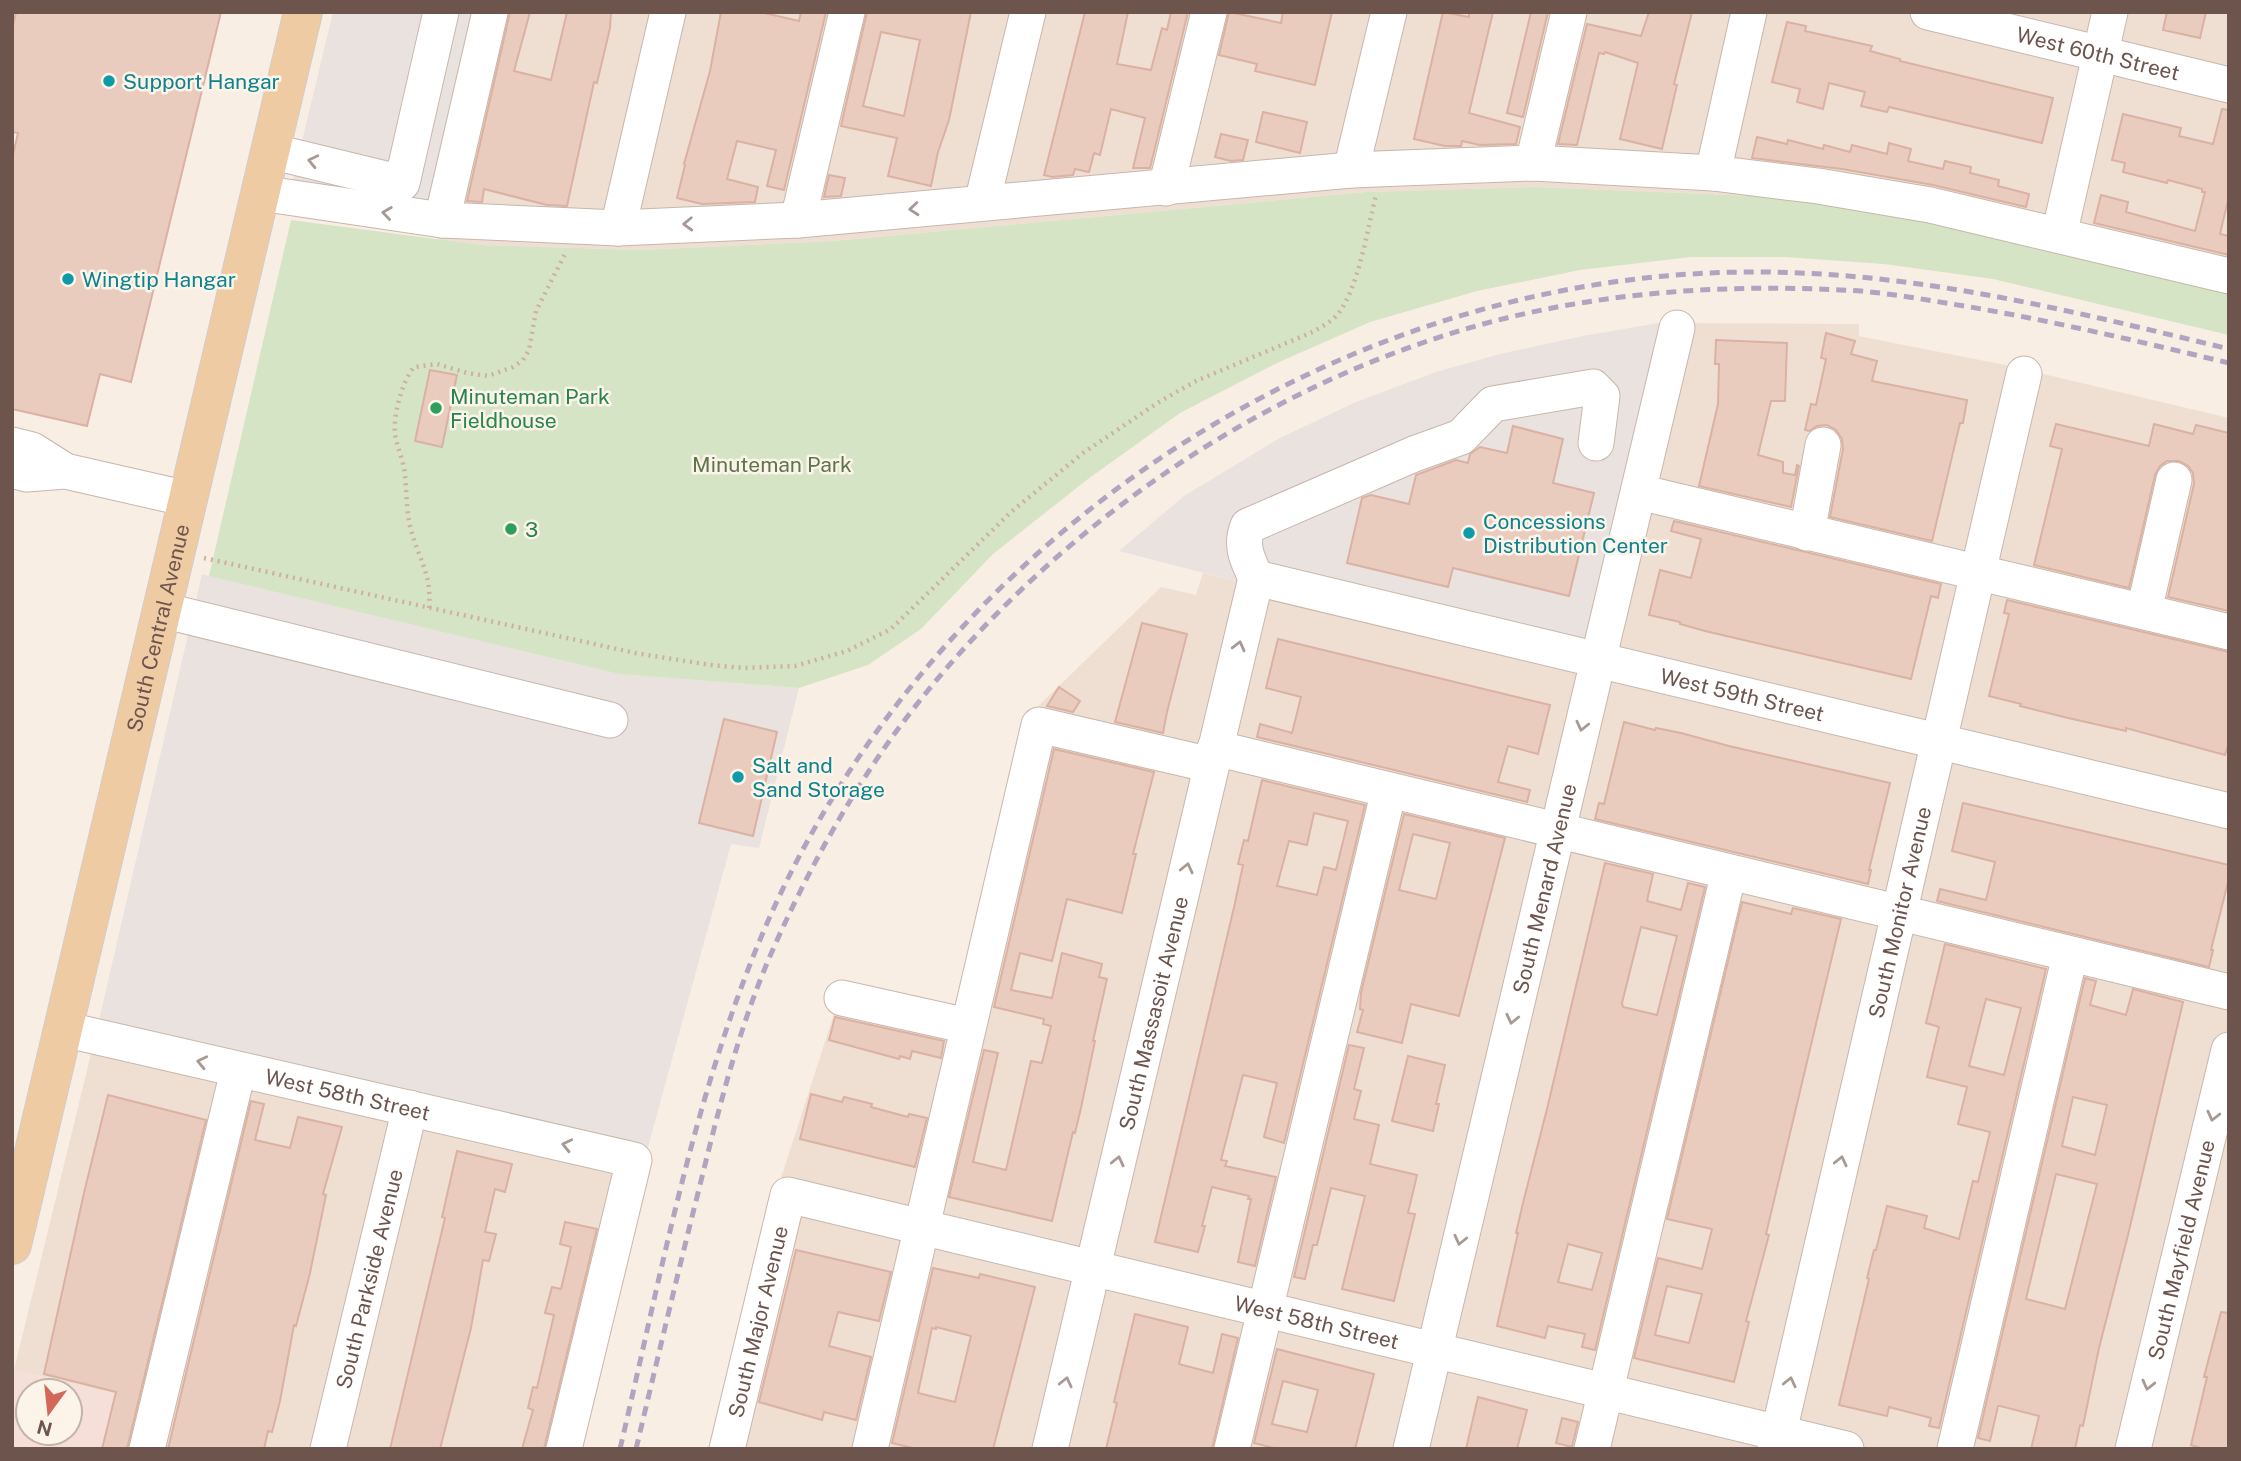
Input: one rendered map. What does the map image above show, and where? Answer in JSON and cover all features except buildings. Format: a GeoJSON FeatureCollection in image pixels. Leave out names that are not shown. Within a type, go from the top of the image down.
{"type":"FeatureCollection","features":[{"type":"Feature","properties":{"kind":"main road","name":"South Central Avenue"},"geometry":{"type":"LineString","coordinates":[[12,1245],[303,12]]}},
{"type":"Feature","properties":{"kind":"street"},"geometry":{"type":"LineString","coordinates":[[270,151],[402,183],[441,12]]}},
{"type":"Feature","properties":{"kind":"street"},"geometry":{"type":"LineString","coordinates":[[442,220],[490,12]]}},
{"type":"Feature","properties":{"kind":"street"},"geometry":{"type":"LineString","coordinates":[[618,228],[668,12]]}},
{"type":"Feature","properties":{"kind":"street"},"geometry":{"type":"LineString","coordinates":[[798,220],[848,12]]}},
{"type":"Feature","properties":{"kind":"street"},"geometry":{"type":"LineString","coordinates":[[982,203],[1028,12]]}},
{"type":"Feature","properties":{"kind":"street"},"geometry":{"type":"LineString","coordinates":[[1167,188],[1209,12]]}},
{"type":"Feature","properties":{"kind":"street"},"geometry":{"type":"LineString","coordinates":[[1364,181],[1389,12]]}},
{"type":"Feature","properties":{"kind":"street"},"geometry":{"type":"LineString","coordinates":[[1533,163],[1569,12]]}},
{"type":"Feature","properties":{"kind":"street"},"geometry":{"type":"LineString","coordinates":[[1713,173],[1749,12]]}},
{"type":"Feature","properties":{"kind":"street"},"geometry":{"type":"LineString","coordinates":[[2059,235],[2110,12]]}},
{"type":"Feature","properties":{"kind":"street","name":"West 60th Street"},"geometry":{"type":"LineString","coordinates":[[1930,13],[2229,85]]}},
{"type":"Feature","properties":{"kind":"street"},"geometry":{"type":"LineString","coordinates":[[260,193],[442,220],[618,228],[798,220],[1167,188],[1364,181],[1533,163],[1713,173],[1818,186],[1930,205],[2229,276]]}},
{"type":"Feature","properties":{"kind":"street","name":"South Menard Avenue"},"geometry":{"type":"LineString","coordinates":[[1411,1449],[1677,328]]}},
{"type":"Feature","properties":{"kind":"street","name":"South Monitor Avenue"},"geometry":{"type":"LineString","coordinates":[[1777,1441],[2024,374]]}},
{"type":"Feature","properties":{"kind":"street"},"geometry":{"type":"LineString","coordinates":[[1256,578],[1242,539],[1248,526],[1414,454],[1461,437],[1493,404],[1593,387],[1602,396],[1597,443]]}},
{"type":"Feature","properties":{"kind":"street"},"geometry":{"type":"LineString","coordinates":[[12,445],[32,450],[65,471]]}},
{"type":"Feature","properties":{"kind":"street"},"geometry":{"type":"LineString","coordinates":[[1807,533],[1823,445]]}},
{"type":"Feature","properties":{"kind":"street"},"geometry":{"type":"LineString","coordinates":[[12,470],[27,474],[65,471],[188,499]]}},
{"type":"Feature","properties":{"kind":"street"},"geometry":{"type":"LineString","coordinates":[[2144,611],[2174,481]]}},
{"type":"Feature","properties":{"kind":"street"},"geometry":{"type":"LineString","coordinates":[[1639,492],[2229,632]]}},
{"type":"Feature","properties":{"kind":"street","name":"West 59th Street"},"geometry":{"type":"LineString","coordinates":[[1256,578],[2229,811]]}},
{"type":"Feature","properties":{"kind":"street","name":"South Massasoit Avenue"},"geometry":{"type":"LineString","coordinates":[[1050,1449],[1256,578]]}},
{"type":"Feature","properties":{"kind":"street"},"geometry":{"type":"LineString","coordinates":[[162,610],[611,720]]}},
{"type":"Feature","properties":{"kind":"street"},"geometry":{"type":"LineString","coordinates":[[870,1449],[1039,725],[1389,790],[2229,992]]}},
{"type":"Feature","properties":{"kind":"street"},"geometry":{"type":"LineString","coordinates":[[1232,1449],[1389,790]]}},
{"type":"Feature","properties":{"kind":"street"},"geometry":{"type":"LineString","coordinates":[[1592,1449],[1729,872]]}},
{"type":"Feature","properties":{"kind":"street"},"geometry":{"type":"LineString","coordinates":[[1955,1449],[2070,955]]}},
{"type":"Feature","properties":{"kind":"street"},"geometry":{"type":"LineString","coordinates":[[842,998],[968,1026]]}},
{"type":"Feature","properties":{"kind":"street","name":"West 58th Street"},"geometry":{"type":"LineString","coordinates":[[63,1029],[634,1160],[564,1449]]}},
{"type":"Feature","properties":{"kind":"street","name":"South Mayfield Avenue"},"geometry":{"type":"LineString","coordinates":[[2133,1449],[2229,1050]]}},
{"type":"Feature","properties":{"kind":"street"},"geometry":{"type":"LineString","coordinates":[[147,1449],[238,1071]]}},
{"type":"Feature","properties":{"kind":"street","name":"South Parkside Avenue"},"geometry":{"type":"LineString","coordinates":[[328,1449],[410,1108]]}},
{"type":"Feature","properties":{"kind":"street","name":"West 58th Street"},"geometry":{"type":"LineString","coordinates":[[788,1195],[1605,1391],[1777,1441],[1846,1449]]}},
{"type":"Feature","properties":{"kind":"street","name":"South Major Avenue"},"geometry":{"type":"LineString","coordinates":[[727,1449],[788,1195]]}},
{"type":"Feature","properties":{"kind":"path"},"geometry":{"type":"LineString","coordinates":[[176,552],[635,653],[710,666],[795,666],[848,651],[891,629],[1011,512],[1083,453],[1123,425],[1196,381],[1315,331],[1331,321],[1352,290],[1364,181]]}},
{"type":"Feature","properties":{"kind":"path"},"geometry":{"type":"LineString","coordinates":[[429,608],[429,582],[407,513],[403,456],[395,436],[396,415],[404,384],[414,367],[423,365],[437,364],[488,376],[513,367],[523,360],[530,350],[536,312],[566,252]]}},
{"type":"Feature","properties":{"kind":"shaded area"},"geometry":{"type":"Polygon","coordinates":[[[333,12],[490,12],[444,210],[291,187],[333,12]]]}},
{"type":"Feature","properties":{"kind":"shaded area"},"geometry":{"type":"Polygon","coordinates":[[[490,12],[2229,12],[2229,288],[1806,198],[1536,187],[1366,192],[833,241],[639,250],[481,245],[437,240],[490,12]]]}},
{"type":"Feature","properties":{"kind":"shaded area"},"geometry":{"type":"Polygon","coordinates":[[[1659,323],[1859,324],[1859,336],[2010,366],[2229,418],[2229,1449],[717,1449],[781,1178],[843,986],[962,1013],[1030,714],[1161,587],[1196,595],[1203,573],[1243,583],[1590,644],[1659,323]]]}},
{"type":"Feature","properties":{"kind":"shaded area"},"geometry":{"type":"Polygon","coordinates":[[[1659,323],[1590,644],[1243,583],[1119,551],[1184,496],[1280,438],[1356,402],[1436,372],[1500,354],[1659,323]]]}},
{"type":"Feature","properties":{"kind":"shaded area"},"geometry":{"type":"Polygon","coordinates":[[[202,574],[619,674],[799,688],[759,848],[731,844],[645,1158],[97,1029],[202,574]]]}},
{"type":"Feature","properties":{"kind":"shaded area"},"geometry":{"type":"Polygon","coordinates":[[[97,1029],[645,1158],[576,1449],[146,1449],[156,1404],[84,1387],[84,1377],[43,1377],[14,1370],[97,1029]]]}},
{"type":"Feature","properties":{"kind":"shaded area"},"geometry":{"type":"Polygon","coordinates":[[[14,1370],[43,1377],[14,1377],[14,1447],[84,1447],[84,1387],[157,1404],[147,1449],[12,1449],[14,1370]]]}},
{"type":"Feature","properties":{"kind":"green space","name":"Minuteman Park"},"geometry":{"type":"Polygon","coordinates":[[[1536,187],[1806,198],[1893,211],[2229,290],[2229,335],[1993,279],[1884,264],[1785,257],[1691,257],[1580,270],[1477,291],[1370,322],[1277,363],[1180,413],[1088,479],[993,554],[921,629],[868,665],[799,688],[619,674],[209,576],[291,220],[481,245],[639,250],[833,241],[1366,192],[1536,187]]]}},
{"type":"Feature","properties":{"kind":"railway"},"geometry":{"type":"LineString","coordinates":[[620,1449],[682,1181],[720,1049],[742,984],[768,921],[842,783],[934,658],[1044,548],[1168,453],[1304,376],[1449,319],[1600,284],[1756,272],[1876,279],[1994,296],[2229,349]]}},
{"type":"Feature","properties":{"kind":"railway"},"geometry":{"type":"LineString","coordinates":[[636,1449],[723,1094],[741,1034],[774,947],[827,841],[890,740],[952,662],[1021,590],[1097,523],[1179,464],[1266,412],[1357,368],[1451,333],[1547,309],[1656,293],[1766,288],[1882,293],[2022,316],[2229,363]]}},
{"type":"Feature","properties":{"kind":"place","name":"Support Hangar"},"geometry":{"type":"Point","coordinates":[109,81]}},
{"type":"Feature","properties":{"kind":"place","name":"Wingtip Hangar"},"geometry":{"type":"Point","coordinates":[68,279]}},
{"type":"Feature","properties":{"kind":"place","name":"Minuteman Park Fieldhouse"},"geometry":{"type":"Point","coordinates":[436,408]}},
{"type":"Feature","properties":{"kind":"place","name":"3"},"geometry":{"type":"Point","coordinates":[511,529]}},
{"type":"Feature","properties":{"kind":"place","name":"Concessions Distribution Center"},"geometry":{"type":"Point","coordinates":[1469,533]}},
{"type":"Feature","properties":{"kind":"place","name":"Salt and Sand Storage"},"geometry":{"type":"Point","coordinates":[738,777]}}]}
